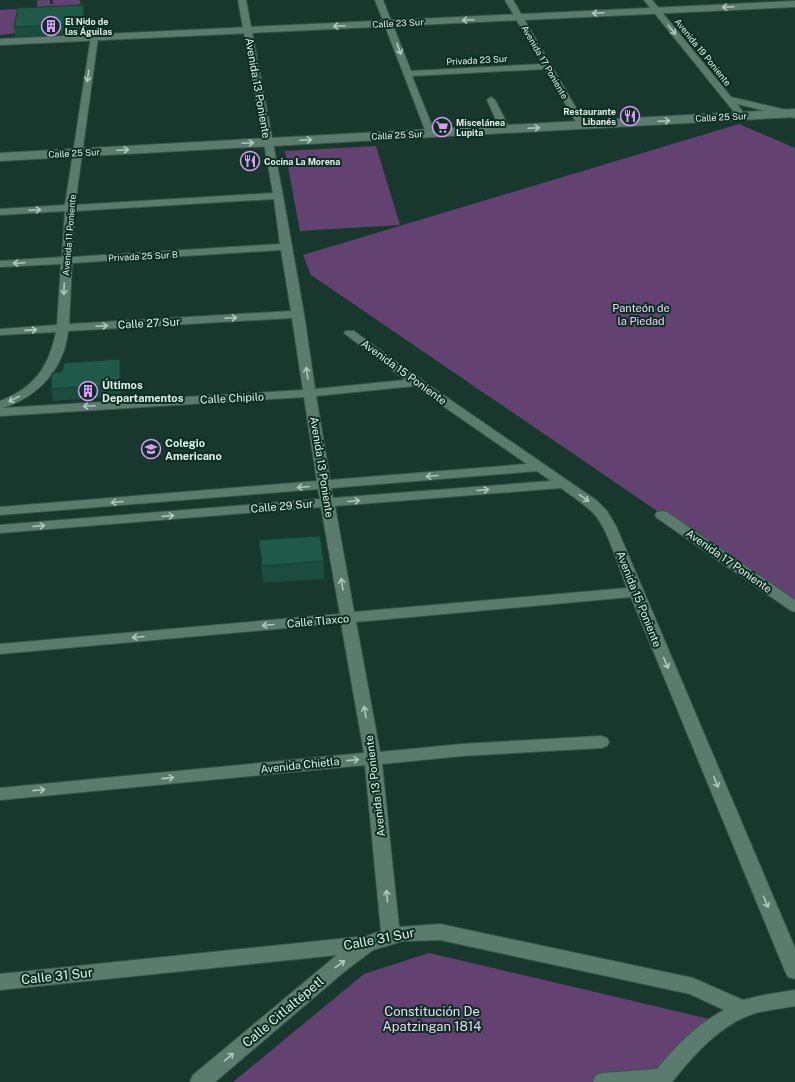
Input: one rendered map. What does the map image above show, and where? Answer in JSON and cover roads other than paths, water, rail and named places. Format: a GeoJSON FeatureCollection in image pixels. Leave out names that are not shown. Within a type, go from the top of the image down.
{"type":"FeatureCollection","features":[{"type":"Feature","properties":{"kind":"main road","name":"Calle 23 Sur"},"geometry":{"type":"LineString","coordinates":[[0,42],[795,4]]}},
{"type":"Feature","properties":{"kind":"main road","name":"Calle 25 Sur"},"geometry":{"type":"LineString","coordinates":[[0,157],[793,114]]}},
{"type":"Feature","properties":{"kind":"street","name":"Avenida 13 Poniente"},"geometry":{"type":"LineString","coordinates":[[242,0],[278,196],[298,314],[324,485],[373,758],[391,935]]}},
{"type":"Feature","properties":{"kind":"street"},"geometry":{"type":"LineString","coordinates":[[379,0],[430,133]]}},
{"type":"Feature","properties":{"kind":"street","name":"Avenida 17 Poniente"},"geometry":{"type":"LineString","coordinates":[[509,0],[582,125]]}},
{"type":"Feature","properties":{"kind":"street","name":"Avenida 19 Poniente"},"geometry":{"type":"LineString","coordinates":[[648,0],[742,116]]}},
{"type":"Feature","properties":{"kind":"street","name":"Avenida 11 Poniente"},"geometry":{"type":"LineString","coordinates":[[0,405],[16,399],[33,387],[46,373],[58,352],[63,328],[70,208],[94,38]]}},
{"type":"Feature","properties":{"kind":"street","name":"Privada 23 Sur"},"geometry":{"type":"LineString","coordinates":[[408,74],[548,66]]}},
{"type":"Feature","properties":{"kind":"street"},"geometry":{"type":"LineString","coordinates":[[728,99],[793,114]]}},
{"type":"Feature","properties":{"kind":"street"},"geometry":{"type":"LineString","coordinates":[[491,100],[505,129]]}},
{"type":"Feature","properties":{"kind":"street"},"geometry":{"type":"LineString","coordinates":[[0,212],[278,196]]}},
{"type":"Feature","properties":{"kind":"street","name":"Privada 25 Sur B"},"geometry":{"type":"LineString","coordinates":[[0,264],[286,247]]}},
{"type":"Feature","properties":{"kind":"street","name":"Calle 27 Sur"},"geometry":{"type":"LineString","coordinates":[[0,332],[298,314]]}},
{"type":"Feature","properties":{"kind":"street","name":"Avenida 15 Poniente"},"geometry":{"type":"LineString","coordinates":[[350,333],[416,382],[541,467],[591,503],[602,514],[609,526],[795,971]]}},
{"type":"Feature","properties":{"kind":"street","name":"Calle Chipilo"},"geometry":{"type":"LineString","coordinates":[[0,412],[310,393],[416,382]]}},
{"type":"Feature","properties":{"kind":"street","name":"Calle 29 Sur"},"geometry":{"type":"LineString","coordinates":[[0,511],[541,467]]}},
{"type":"Feature","properties":{"kind":"street","name":"Calle 29 Sur"},"geometry":{"type":"LineString","coordinates":[[0,529],[564,484]]}},
{"type":"Feature","properties":{"kind":"street","name":"Avenida 17 Poniente"},"geometry":{"type":"LineString","coordinates":[[662,515],[795,607]]}},
{"type":"Feature","properties":{"kind":"street","name":"Calle Tlaxco"},"geometry":{"type":"LineString","coordinates":[[0,649],[636,592]]}},
{"type":"Feature","properties":{"kind":"street","name":"Avenida Chietla"},"geometry":{"type":"LineString","coordinates":[[0,794],[462,750],[601,742]]}},
{"type":"Feature","properties":{"kind":"street","name":"Calle 31 Sur"},"geometry":{"type":"LineString","coordinates":[[0,982],[368,944],[391,935],[415,932],[440,932],[693,986],[742,1009]]}},
{"type":"Feature","properties":{"kind":"street","name":"Calle Citlaltépetl"},"geometry":{"type":"LineString","coordinates":[[200,1082],[338,965],[368,944]]}},
{"type":"Feature","properties":{"kind":"street"},"geometry":{"type":"LineString","coordinates":[[603,1082],[660,1080],[688,1047],[718,1023],[742,1009],[764,1003],[795,998]]}},
{"type":"Feature","properties":{"kind":"place","name":"El Nido de las Águilas"},"geometry":{"type":"Point","coordinates":[51,26]}},
{"type":"Feature","properties":{"kind":"place","name":"Restaurante Libanés"},"geometry":{"type":"Point","coordinates":[630,116]}},
{"type":"Feature","properties":{"kind":"place","name":"Miscelánea Lupita"},"geometry":{"type":"Point","coordinates":[442,127]}},
{"type":"Feature","properties":{"kind":"place","name":"Cocina La Morena"},"geometry":{"type":"Point","coordinates":[250,161]}},
{"type":"Feature","properties":{"kind":"place","name":"Últimos Departamentos"},"geometry":{"type":"Point","coordinates":[88,391]}},
{"type":"Feature","properties":{"kind":"place","name":"Colegio Americano"},"geometry":{"type":"Point","coordinates":[151,449]}},
{"type":"Feature","properties":{"kind":"park label","name":"Panteón de la Piedad"},"geometry":{"type":"Point","coordinates":[641,314]}},
{"type":"Feature","properties":{"kind":"park label","name":"Constitución De Apatzingan 1814"},"geometry":{"type":"Point","coordinates":[432,1018]}}]}
